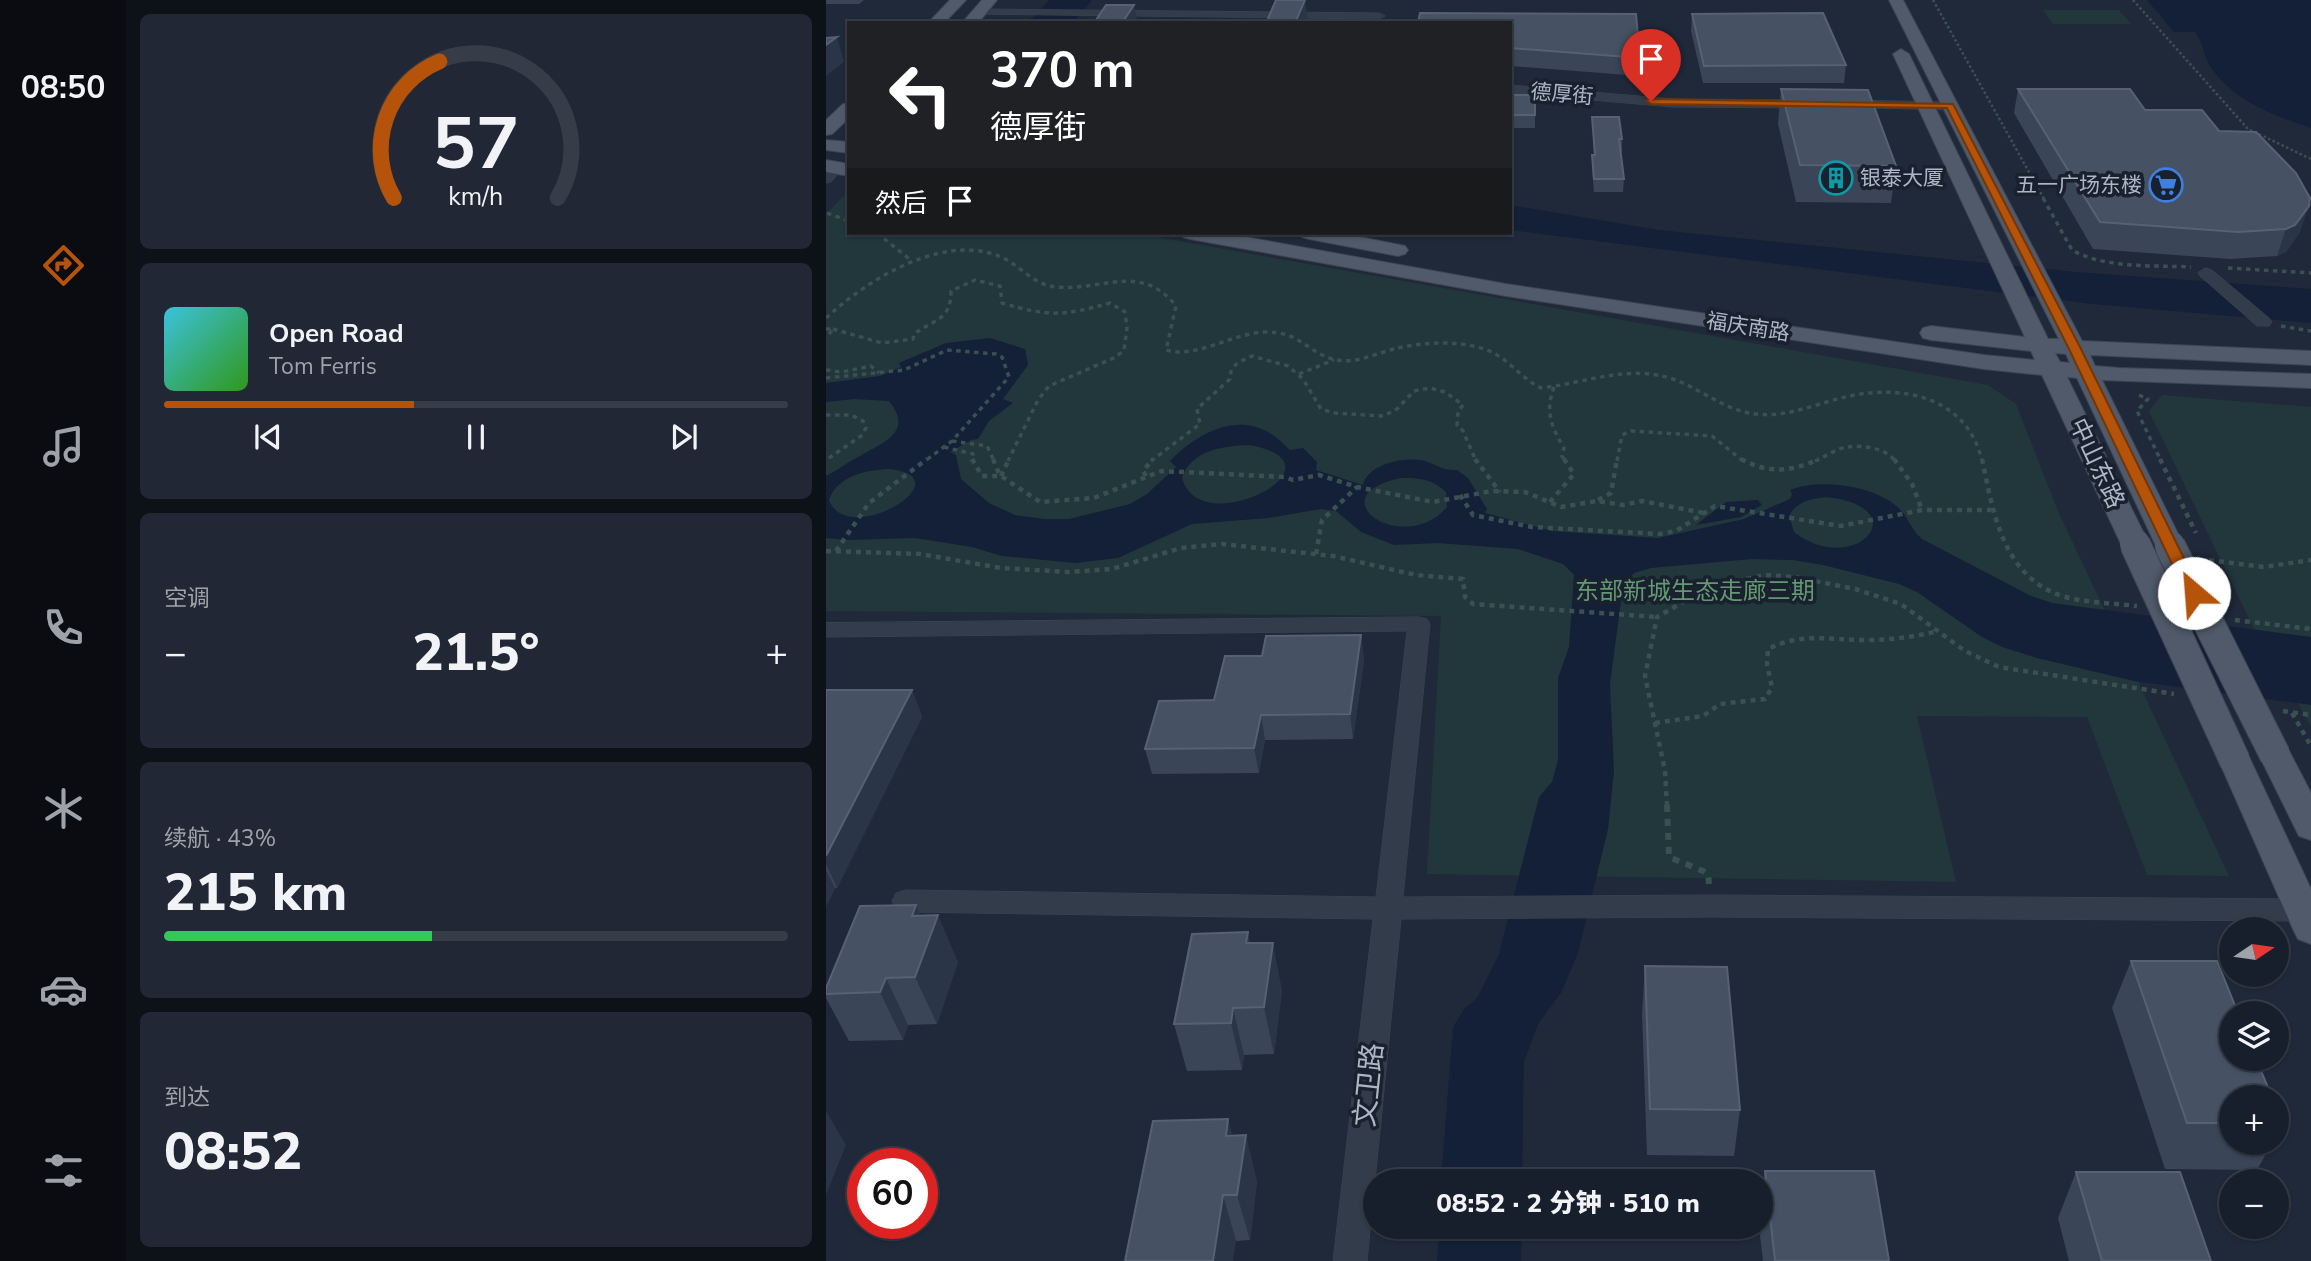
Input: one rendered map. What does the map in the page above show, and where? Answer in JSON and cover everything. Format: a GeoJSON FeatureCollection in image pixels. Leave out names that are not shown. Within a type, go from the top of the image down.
{"type":"FeatureCollection","features":[{"type":"Feature","properties":{"kind":"main road"},"geometry":{"type":"LineString","coordinates":[[937,21],[959,0]]}},
{"type":"Feature","properties":{"kind":"main road","name":"中山东路"},"geometry":{"type":"LineString","coordinates":[[1896,0],[2087,372],[2184,541],[2275,755],[2311,827]]}},
{"type":"Feature","properties":{"kind":"main road","name":"中山东路"},"geometry":{"type":"LineString","coordinates":[[1892,35],[2053,369],[2307,920]]}},
{"type":"Feature","properties":{"kind":"main road"},"geometry":{"type":"LineString","coordinates":[[826,130],[847,110]]}},
{"type":"Feature","properties":{"kind":"main road"},"geometry":{"type":"LineString","coordinates":[[826,145],[847,148]]}},
{"type":"Feature","properties":{"kind":"main road","name":"福庆南路"},"geometry":{"type":"LineString","coordinates":[[1201,235],[1506,290],[1970,360],[2087,372],[2311,381]]}},
{"type":"Feature","properties":{"kind":"main road","name":"福庆南路"},"geometry":{"type":"LineString","coordinates":[[1320,235],[1528,274],[1712,303],[1974,339],[2074,347],[2311,358]]}},
{"type":"Feature","properties":{"kind":"street"},"geometry":{"type":"LineString","coordinates":[[977,14],[1083,13],[1378,19],[1384,0]]}},
{"type":"Feature","properties":{"kind":"street","name":"德厚街"},"geometry":{"type":"LineString","coordinates":[[1512,89],[1673,103],[1950,106]]}},
{"type":"Feature","properties":{"kind":"street"},"geometry":{"type":"LineString","coordinates":[[2205,270],[2263,322]]}},
{"type":"Feature","properties":{"kind":"street","name":"文卫路"},"geometry":{"type":"LineString","coordinates":[[826,630],[1419,624],[1350,1261]]}},
{"type":"Feature","properties":{"kind":"street"},"geometry":{"type":"LineString","coordinates":[[906,901],[1387,908],[1711,906],[2307,920]]}},
{"type":"Feature","properties":{"kind":"path"},"geometry":{"type":"LineString","coordinates":[[1933,0],[2076,254],[2096,259],[2205,270],[2311,273]]}},
{"type":"Feature","properties":{"kind":"path"},"geometry":{"type":"LineString","coordinates":[[2133,0],[2248,129],[2311,159]]}},
{"type":"Feature","properties":{"kind":"path"},"geometry":{"type":"LineString","coordinates":[[827,213],[847,220]]}},
{"type":"Feature","properties":{"kind":"path"},"geometry":{"type":"LineString","coordinates":[[879,235],[912,262]]}},
{"type":"Feature","properties":{"kind":"path"},"geometry":{"type":"LineString","coordinates":[[826,318],[879,276],[912,262],[958,252],[975,252],[994,254],[1008,260],[1051,287],[1127,281],[1150,283],[1170,297],[1175,306],[1167,350],[1176,354],[1188,354],[1232,337],[1277,332],[1295,335],[1335,359]]}},
{"type":"Feature","properties":{"kind":"path"},"geometry":{"type":"LineString","coordinates":[[826,329],[854,332],[888,346],[896,346],[913,339],[920,329],[948,315],[953,306],[951,291],[962,282],[978,278],[1000,286],[1002,303],[1028,312],[1073,313],[1110,303],[1125,312],[1127,328],[1124,350],[1116,357],[1049,386],[1038,400],[1001,476]]}},
{"type":"Feature","properties":{"kind":"path"},"geometry":{"type":"LineString","coordinates":[[2263,322],[2311,331]]}},
{"type":"Feature","properties":{"kind":"path"},"geometry":{"type":"LineString","coordinates":[[826,338],[833,330]]}},
{"type":"Feature","properties":{"kind":"path"},"geometry":{"type":"LineString","coordinates":[[1299,374],[1335,359],[1366,358],[1408,346],[1466,346],[1500,356],[1534,386],[1541,388],[1599,375],[1647,373],[1671,378],[1726,404],[1764,416],[1802,411],[1852,397],[1891,393],[1921,396],[1944,404],[1975,433],[1985,468],[1991,510],[2021,569],[2039,586],[2071,597],[2149,608]]}},
{"type":"Feature","properties":{"kind":"path"},"geometry":{"type":"LineString","coordinates":[[826,378],[914,367],[947,351],[988,352],[1002,357],[1009,377],[952,441],[869,503],[836,551]]}},
{"type":"Feature","properties":{"kind":"path"},"geometry":{"type":"LineString","coordinates":[[1146,476],[1143,471],[1148,463],[1200,424],[1197,409],[1230,379],[1230,371],[1234,365],[1252,356],[1261,356],[1285,363],[1299,374],[1314,391],[1321,409],[1333,415],[1384,416],[1406,402],[1414,391],[1436,386],[1442,388],[1463,405],[1458,412],[1457,425],[1463,431],[1477,463],[1500,492]]}},
{"type":"Feature","properties":{"kind":"path"},"geometry":{"type":"LineString","coordinates":[[826,370],[842,372],[871,366],[882,373]]}},
{"type":"Feature","properties":{"kind":"path"},"geometry":{"type":"LineString","coordinates":[[1550,502],[1574,474],[1562,457],[1564,448],[1552,429],[1546,407],[1554,387]]}},
{"type":"Feature","properties":{"kind":"path"},"geometry":{"type":"LineString","coordinates":[[2139,395],[2148,399],[2137,411],[2184,541]]}},
{"type":"Feature","properties":{"kind":"path"},"geometry":{"type":"LineString","coordinates":[[826,415],[851,415],[863,421],[866,428],[861,436],[826,460]]}},
{"type":"Feature","properties":{"kind":"path"},"geometry":{"type":"LineString","coordinates":[[1597,501],[1611,493],[1622,435],[1631,431],[1712,436],[1743,461],[1771,470],[1798,469],[1846,447],[1875,449],[1890,454],[1912,484],[1922,510]]}},
{"type":"Feature","properties":{"kind":"path"},"geometry":{"type":"LineString","coordinates":[[952,441],[987,446],[1001,476],[1040,502],[1094,498],[1146,476],[1167,472],[1285,477],[1293,480],[1319,475],[1357,487],[1433,502],[1460,495],[1525,492],[1561,507],[1597,501],[1623,505],[1642,501],[1704,513]]}},
{"type":"Feature","properties":{"kind":"path"},"geometry":{"type":"LineString","coordinates":[[944,447],[973,454],[971,462],[982,476],[1001,476]]}},
{"type":"Feature","properties":{"kind":"path"},"geometry":{"type":"LineString","coordinates":[[1316,554],[1322,520],[1357,487]]}},
{"type":"Feature","properties":{"kind":"path"},"geometry":{"type":"LineString","coordinates":[[1460,495],[1473,515],[1532,527],[1659,534],[1676,531],[1715,506],[1841,526],[1922,510],[1991,510]]}},
{"type":"Feature","properties":{"kind":"path"},"geometry":{"type":"LineString","coordinates":[[826,551],[920,554],[1001,568],[1069,572],[1121,567],[1200,544],[1316,554],[1416,575],[1451,576],[1462,579],[1465,597],[1473,604],[1657,617]]}},
{"type":"Feature","properties":{"kind":"path"},"geometry":{"type":"LineString","coordinates":[[2203,549],[2209,562],[2264,566],[2311,560]]}},
{"type":"Feature","properties":{"kind":"path"},"geometry":{"type":"LineString","coordinates":[[1711,906],[1707,874],[1701,868],[1678,863],[1669,857],[1665,771],[1645,676],[1657,617],[1665,609],[1678,603],[1766,575],[1883,596],[1904,606],[1974,656],[1999,667],[2185,696]]}},
{"type":"Feature","properties":{"kind":"path"},"geometry":{"type":"LineString","coordinates":[[2228,619],[2311,629]]}},
{"type":"Feature","properties":{"kind":"path"},"geometry":{"type":"LineString","coordinates":[[1655,723],[1703,716],[1720,704],[1765,699],[1772,688],[1767,665],[1768,649],[1784,638],[1809,636],[1909,639],[1938,631]]}},
{"type":"Feature","properties":{"kind":"path"},"geometry":{"type":"LineString","coordinates":[[2278,710],[2311,715]]}},
{"type":"Feature","properties":{"kind":"path"},"geometry":{"type":"LineString","coordinates":[[2292,712],[2311,746]]}},
{"type":"Feature","properties":{"kind":"green space"},"geometry":{"type":"Polygon","coordinates":[[[2043,10],[2119,10],[2131,24],[2053,24],[2043,10]]]}},
{"type":"Feature","properties":{"kind":"green space","name":"东部新城生态走廊三期"},"geometry":{"type":"Polygon","coordinates":[[[847,193],[847,235],[1145,235],[1988,385],[2016,404],[2058,511],[2229,876],[2147,875],[2087,717],[1917,716],[1956,882],[1427,874],[1441,616],[826,611],[826,214],[847,193]]]}},
{"type":"Feature","properties":{"kind":"green space"},"geometry":{"type":"Polygon","coordinates":[[[2162,395],[2311,407],[2311,726],[2252,625],[2149,411],[2162,395]]]}},
{"type":"Feature","properties":{"kind":"water"},"geometry":{"type":"Polygon","coordinates":[[[1049,0],[1092,0],[1075,21],[1010,21],[1033,18],[1049,0]]]}},
{"type":"Feature","properties":{"kind":"water"},"geometry":{"type":"Polygon","coordinates":[[[2147,0],[2311,0],[2311,128],[2255,106],[2242,98],[2210,66],[2195,32],[2174,32],[2147,0]]]}},
{"type":"Feature","properties":{"kind":"water"},"geometry":{"type":"Polygon","coordinates":[[[1512,205],[1659,230],[2076,272],[2311,289],[2311,323],[2092,304],[1512,230],[1512,205]]]}},
{"type":"Feature","properties":{"kind":"water"},"geometry":{"type":"Polygon","coordinates":[[[990,338],[1025,349],[1028,365],[1003,399],[1013,403],[989,421],[978,439],[950,452],[956,455],[961,479],[989,503],[1015,515],[1069,519],[1130,504],[1147,494],[1176,467],[1170,461],[1179,452],[1213,430],[1238,425],[1268,432],[1290,450],[1303,448],[1317,462],[1316,470],[1363,485],[1372,471],[1399,461],[1425,461],[1444,469],[1457,470],[1468,478],[1487,509],[1485,513],[1552,531],[1658,538],[1744,519],[1790,499],[1790,490],[1803,486],[1850,486],[1881,496],[1894,504],[1922,539],[2031,596],[2052,603],[2311,637],[2311,705],[2134,681],[2037,658],[2002,647],[1982,637],[1917,592],[1899,584],[1823,565],[1793,560],[1752,559],[1651,568],[1634,573],[1623,586],[1610,684],[1614,771],[1608,829],[1578,953],[1561,993],[1538,1024],[1524,1062],[1522,1169],[1442,1169],[1453,1027],[1465,1008],[1477,998],[1499,954],[1539,797],[1552,782],[1558,760],[1558,678],[1569,647],[1574,575],[1563,564],[1518,549],[1438,543],[1394,545],[1361,532],[1336,511],[1321,509],[1268,518],[1192,524],[1118,558],[1075,563],[1002,556],[972,547],[915,538],[826,538],[826,476],[886,441],[893,435],[898,421],[889,401],[854,399],[826,402],[826,383],[880,376],[901,367],[899,363],[946,343],[990,338]],[[1249,445],[1219,448],[1193,461],[1182,478],[1194,496],[1215,503],[1239,501],[1262,493],[1279,481],[1285,467],[1277,454],[1249,445]],[[888,469],[862,473],[845,480],[838,485],[829,500],[840,513],[857,517],[877,514],[896,506],[909,495],[915,484],[909,474],[888,469]],[[1401,478],[1376,487],[1365,497],[1366,509],[1375,518],[1391,525],[1409,527],[1429,521],[1447,507],[1446,492],[1436,484],[1414,478],[1401,478]],[[1826,497],[1805,502],[1792,511],[1789,516],[1794,532],[1817,544],[1838,548],[1855,544],[1868,536],[1873,525],[1869,513],[1854,503],[1826,497]]]}},
{"type":"Feature","properties":{"kind":"water"},"geometry":{"type":"Polygon","coordinates":[[[1758,500],[1762,505],[1741,517],[1696,525],[1726,502],[1758,500]]]}},
{"type":"Feature","properties":{"kind":"water"},"geometry":{"type":"Polygon","coordinates":[[[1438,1239],[1522,1239],[1521,1261],[1437,1261],[1438,1239]]]}},
{"type":"Feature","properties":{"kind":"building"},"geometry":{"type":"Polygon","coordinates":[[[1276,0],[1305,0],[1296,21],[1267,21],[1276,0]]]}},
{"type":"Feature","properties":{"kind":"building"},"geometry":{"type":"Polygon","coordinates":[[[1106,5],[1134,5],[1123,21],[1095,21],[1106,5]]]}},
{"type":"Feature","properties":{"kind":"building"},"geometry":{"type":"Polygon","coordinates":[[[1420,13],[1636,14],[1640,58],[1512,48],[1512,21],[1418,21],[1420,13]]]}},
{"type":"Feature","properties":{"kind":"building"},"geometry":{"type":"Polygon","coordinates":[[[1823,13],[1846,65],[1704,66],[1692,14],[1823,13]]]}},
{"type":"Feature","properties":{"kind":"building"},"geometry":{"type":"Polygon","coordinates":[[[837,37],[826,45],[826,38],[837,37]]]}},
{"type":"Feature","properties":{"kind":"building"},"geometry":{"type":"Polygon","coordinates":[[[1781,89],[1868,90],[1896,166],[1800,165],[1781,89]]]}},
{"type":"Feature","properties":{"kind":"building","name":"五一广场东楼"},"geometry":{"type":"Polygon","coordinates":[[[2018,89],[2130,89],[2145,110],[2202,110],[2219,131],[2256,132],[2296,173],[2310,198],[2309,206],[2295,225],[2286,229],[2238,232],[2100,222],[2018,89]]]}},
{"type":"Feature","properties":{"kind":"building"},"geometry":{"type":"Polygon","coordinates":[[[1512,95],[1535,95],[1535,115],[1512,115],[1512,95]]]}},
{"type":"Feature","properties":{"kind":"building"},"geometry":{"type":"Polygon","coordinates":[[[1592,117],[1619,117],[1624,179],[1594,179],[1592,117]]]}},
{"type":"Feature","properties":{"kind":"building"},"geometry":{"type":"Polygon","coordinates":[[[1361,635],[1350,714],[1261,715],[1254,748],[1145,749],[1159,701],[1214,700],[1225,656],[1262,656],[1266,636],[1361,635]]]}},
{"type":"Feature","properties":{"kind":"building"},"geometry":{"type":"Polygon","coordinates":[[[826,690],[912,690],[826,856],[826,690]]]}},
{"type":"Feature","properties":{"kind":"building"},"geometry":{"type":"Polygon","coordinates":[[[916,905],[912,916],[938,915],[915,977],[886,978],[880,992],[826,994],[826,988],[860,906],[916,905]]]}},
{"type":"Feature","properties":{"kind":"building"},"geometry":{"type":"Polygon","coordinates":[[[1248,932],[1246,943],[1273,943],[1264,1007],[1233,1008],[1231,1023],[1174,1024],[1192,934],[1248,932]]]}},
{"type":"Feature","properties":{"kind":"building"},"geometry":{"type":"Polygon","coordinates":[[[2131,961],[2217,961],[2219,987],[2228,987],[2233,1001],[2219,1001],[2219,1071],[2261,1071],[2267,1085],[2219,1085],[2219,1123],[2187,1123],[2131,961]]]}},
{"type":"Feature","properties":{"kind":"building"},"geometry":{"type":"Polygon","coordinates":[[[1645,966],[1727,967],[1740,1110],[1650,1109],[1645,966]]]}},
{"type":"Feature","properties":{"kind":"building"},"geometry":{"type":"Polygon","coordinates":[[[1228,1119],[1226,1136],[1246,1135],[1237,1195],[1223,1195],[1213,1261],[1125,1261],[1153,1121],[1228,1119]]]}},
{"type":"Feature","properties":{"kind":"building"},"geometry":{"type":"Polygon","coordinates":[[[1773,1171],[1874,1171],[1889,1261],[1775,1261],[1773,1171]]]}},
{"type":"Feature","properties":{"kind":"building"},"geometry":{"type":"Polygon","coordinates":[[[2076,1172],[2180,1172],[2211,1261],[2102,1261],[2076,1172]]]}},
{"type":"Feature","properties":{"kind":"place","name":"银泰大厦"},"geometry":{"type":"Point","coordinates":[1836,178]}},
{"type":"Feature","properties":{"kind":"place","name":"五一广场东楼"},"geometry":{"type":"Point","coordinates":[2166,185]}},
{"type":"Feature","properties":{"kind":"route"},"geometry":{"type":"LineString","coordinates":[[1651,101],[1950,106],[2097,392],[2194,593]]}}]}
